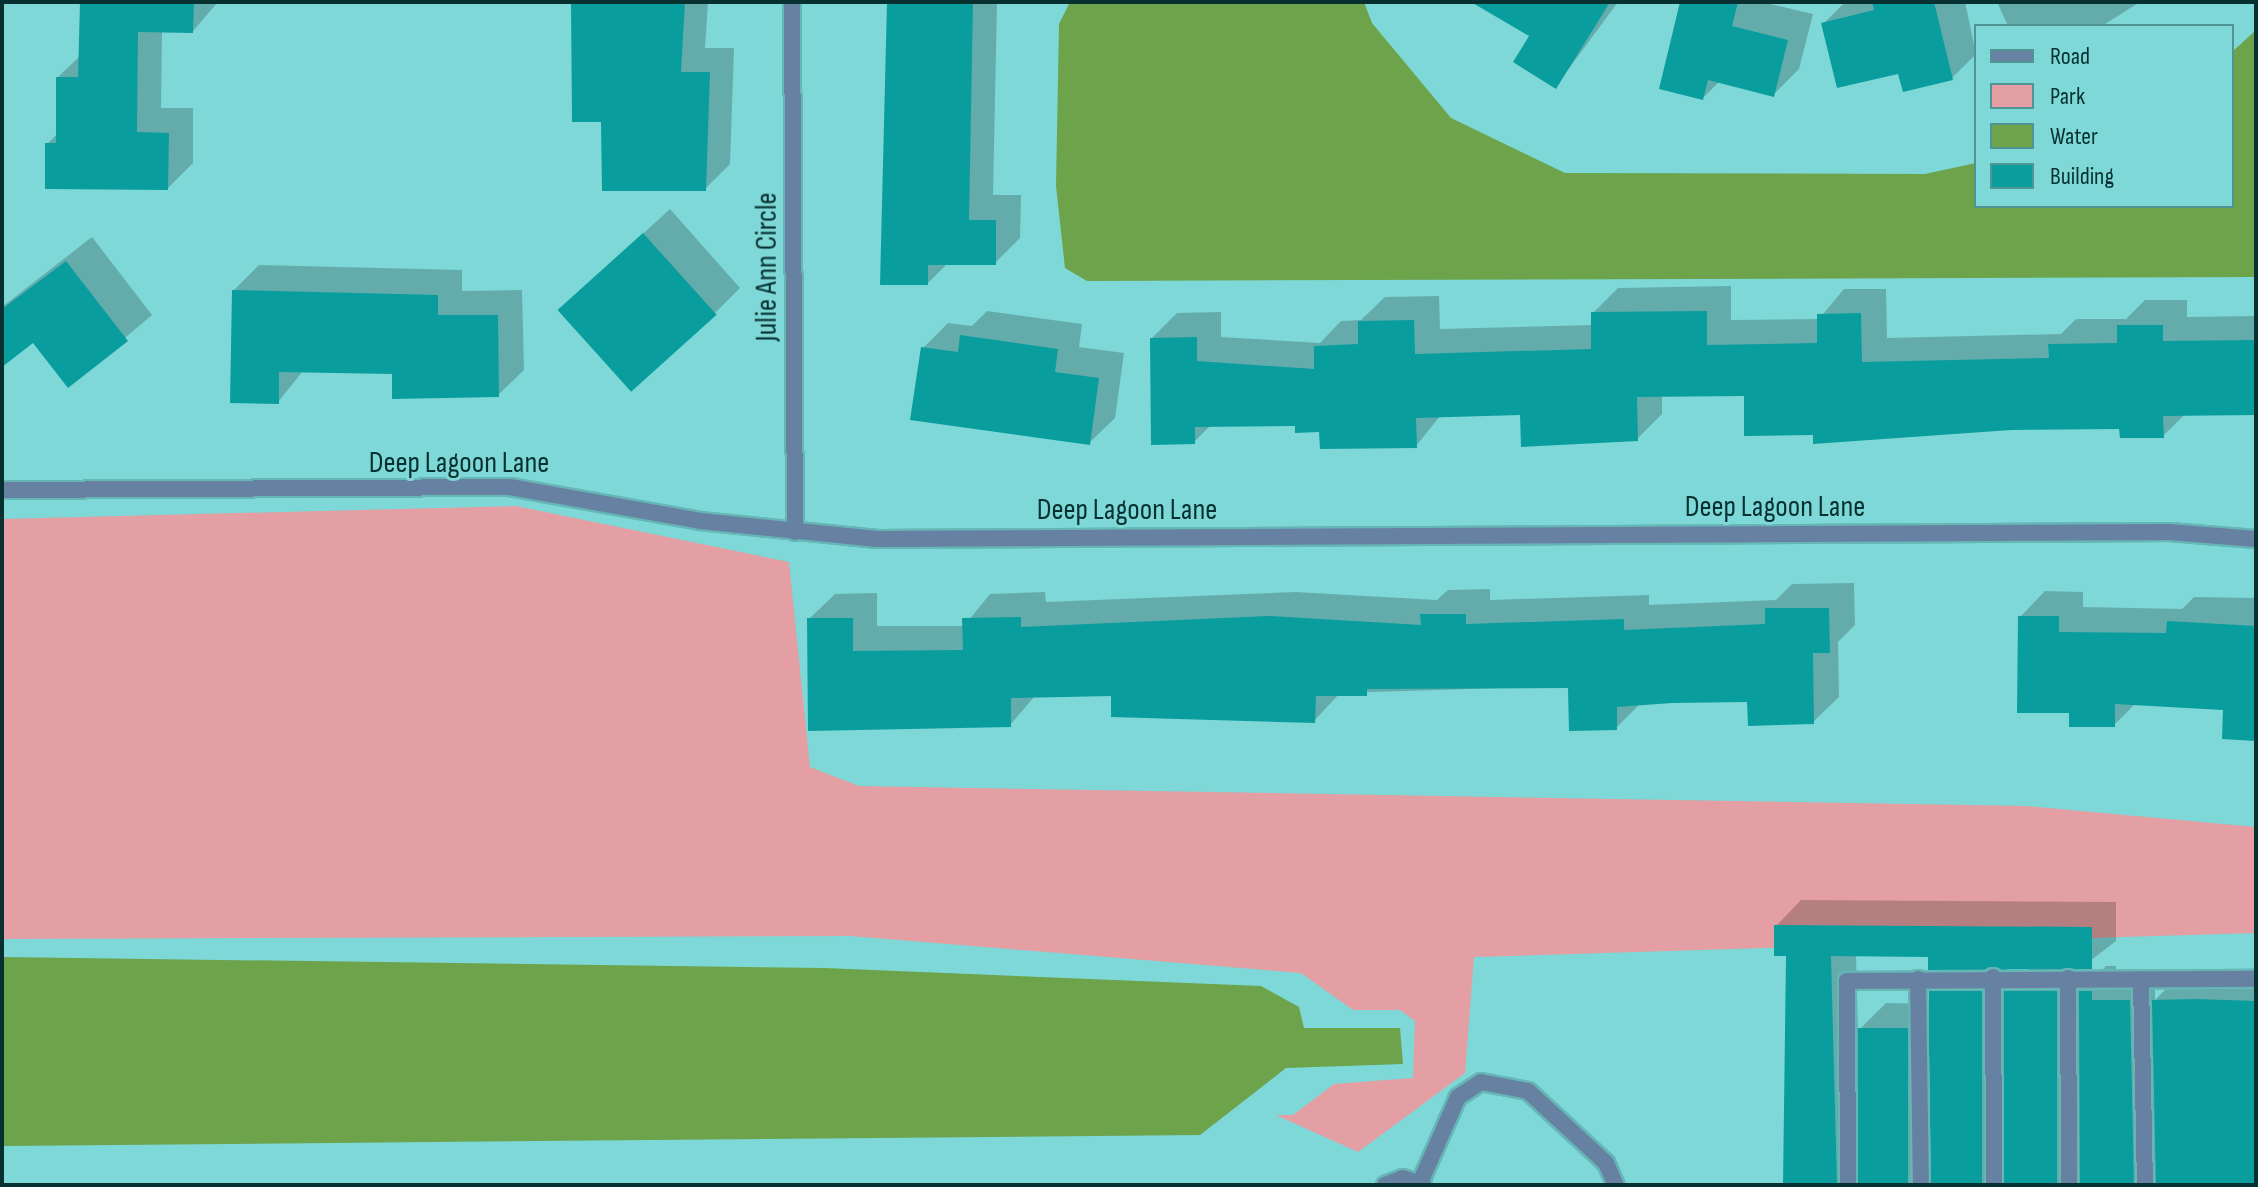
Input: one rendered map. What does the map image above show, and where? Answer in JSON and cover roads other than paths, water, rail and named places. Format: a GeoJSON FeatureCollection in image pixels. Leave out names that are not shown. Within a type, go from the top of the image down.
{"type":"FeatureCollection","features":[{"type":"Feature","properties":{"kind":"street","name":"Julie Ann Circle"},"geometry":{"type":"LineString","coordinates":[[792,2],[795,532]]}},
{"type":"Feature","properties":{"kind":"street","name":"Deep Lagoon Lane"},"geometry":{"type":"LineString","coordinates":[[2,490],[510,487],[795,532],[1211,539],[2169,532],[2256,539]]}},
{"type":"Feature","properties":{"kind":"street"},"geometry":{"type":"LineString","coordinates":[[1993,977],[1994,1185]]}},
{"type":"Feature","properties":{"kind":"street"},"geometry":{"type":"LineString","coordinates":[[1848,1185],[1847,981],[1993,977],[2256,979]]}},
{"type":"Feature","properties":{"kind":"street"},"geometry":{"type":"LineString","coordinates":[[2068,978],[2069,1185]]}},
{"type":"Feature","properties":{"kind":"street"},"geometry":{"type":"LineString","coordinates":[[1918,979],[1921,1185]]}},
{"type":"Feature","properties":{"kind":"street"},"geometry":{"type":"LineString","coordinates":[[2141,979],[2145,1185]]}},
{"type":"Feature","properties":{"kind":"street"},"geometry":{"type":"LineString","coordinates":[[1385,1185],[1422,1184],[1458,1097],[1481,1082],[1528,1091],[1606,1163],[1616,1185]]}},
{"type":"Feature","properties":{"kind":"water"},"geometry":{"type":"Polygon","coordinates":[[[1070,2],[1364,2],[1372,23],[1451,118],[1565,173],[1925,174],[1974,163],[1974,208],[2234,208],[2234,50],[2256,30],[2256,277],[1087,281],[1065,268],[1056,186],[1059,24],[1070,2]]]}},
{"type":"Feature","properties":{"kind":"water"},"geometry":{"type":"Polygon","coordinates":[[[2,957],[824,968],[1261,986],[1299,1007],[1304,1028],[1400,1028],[1403,1064],[1286,1068],[1200,1135],[2,1146],[2,957]]]}}]}
